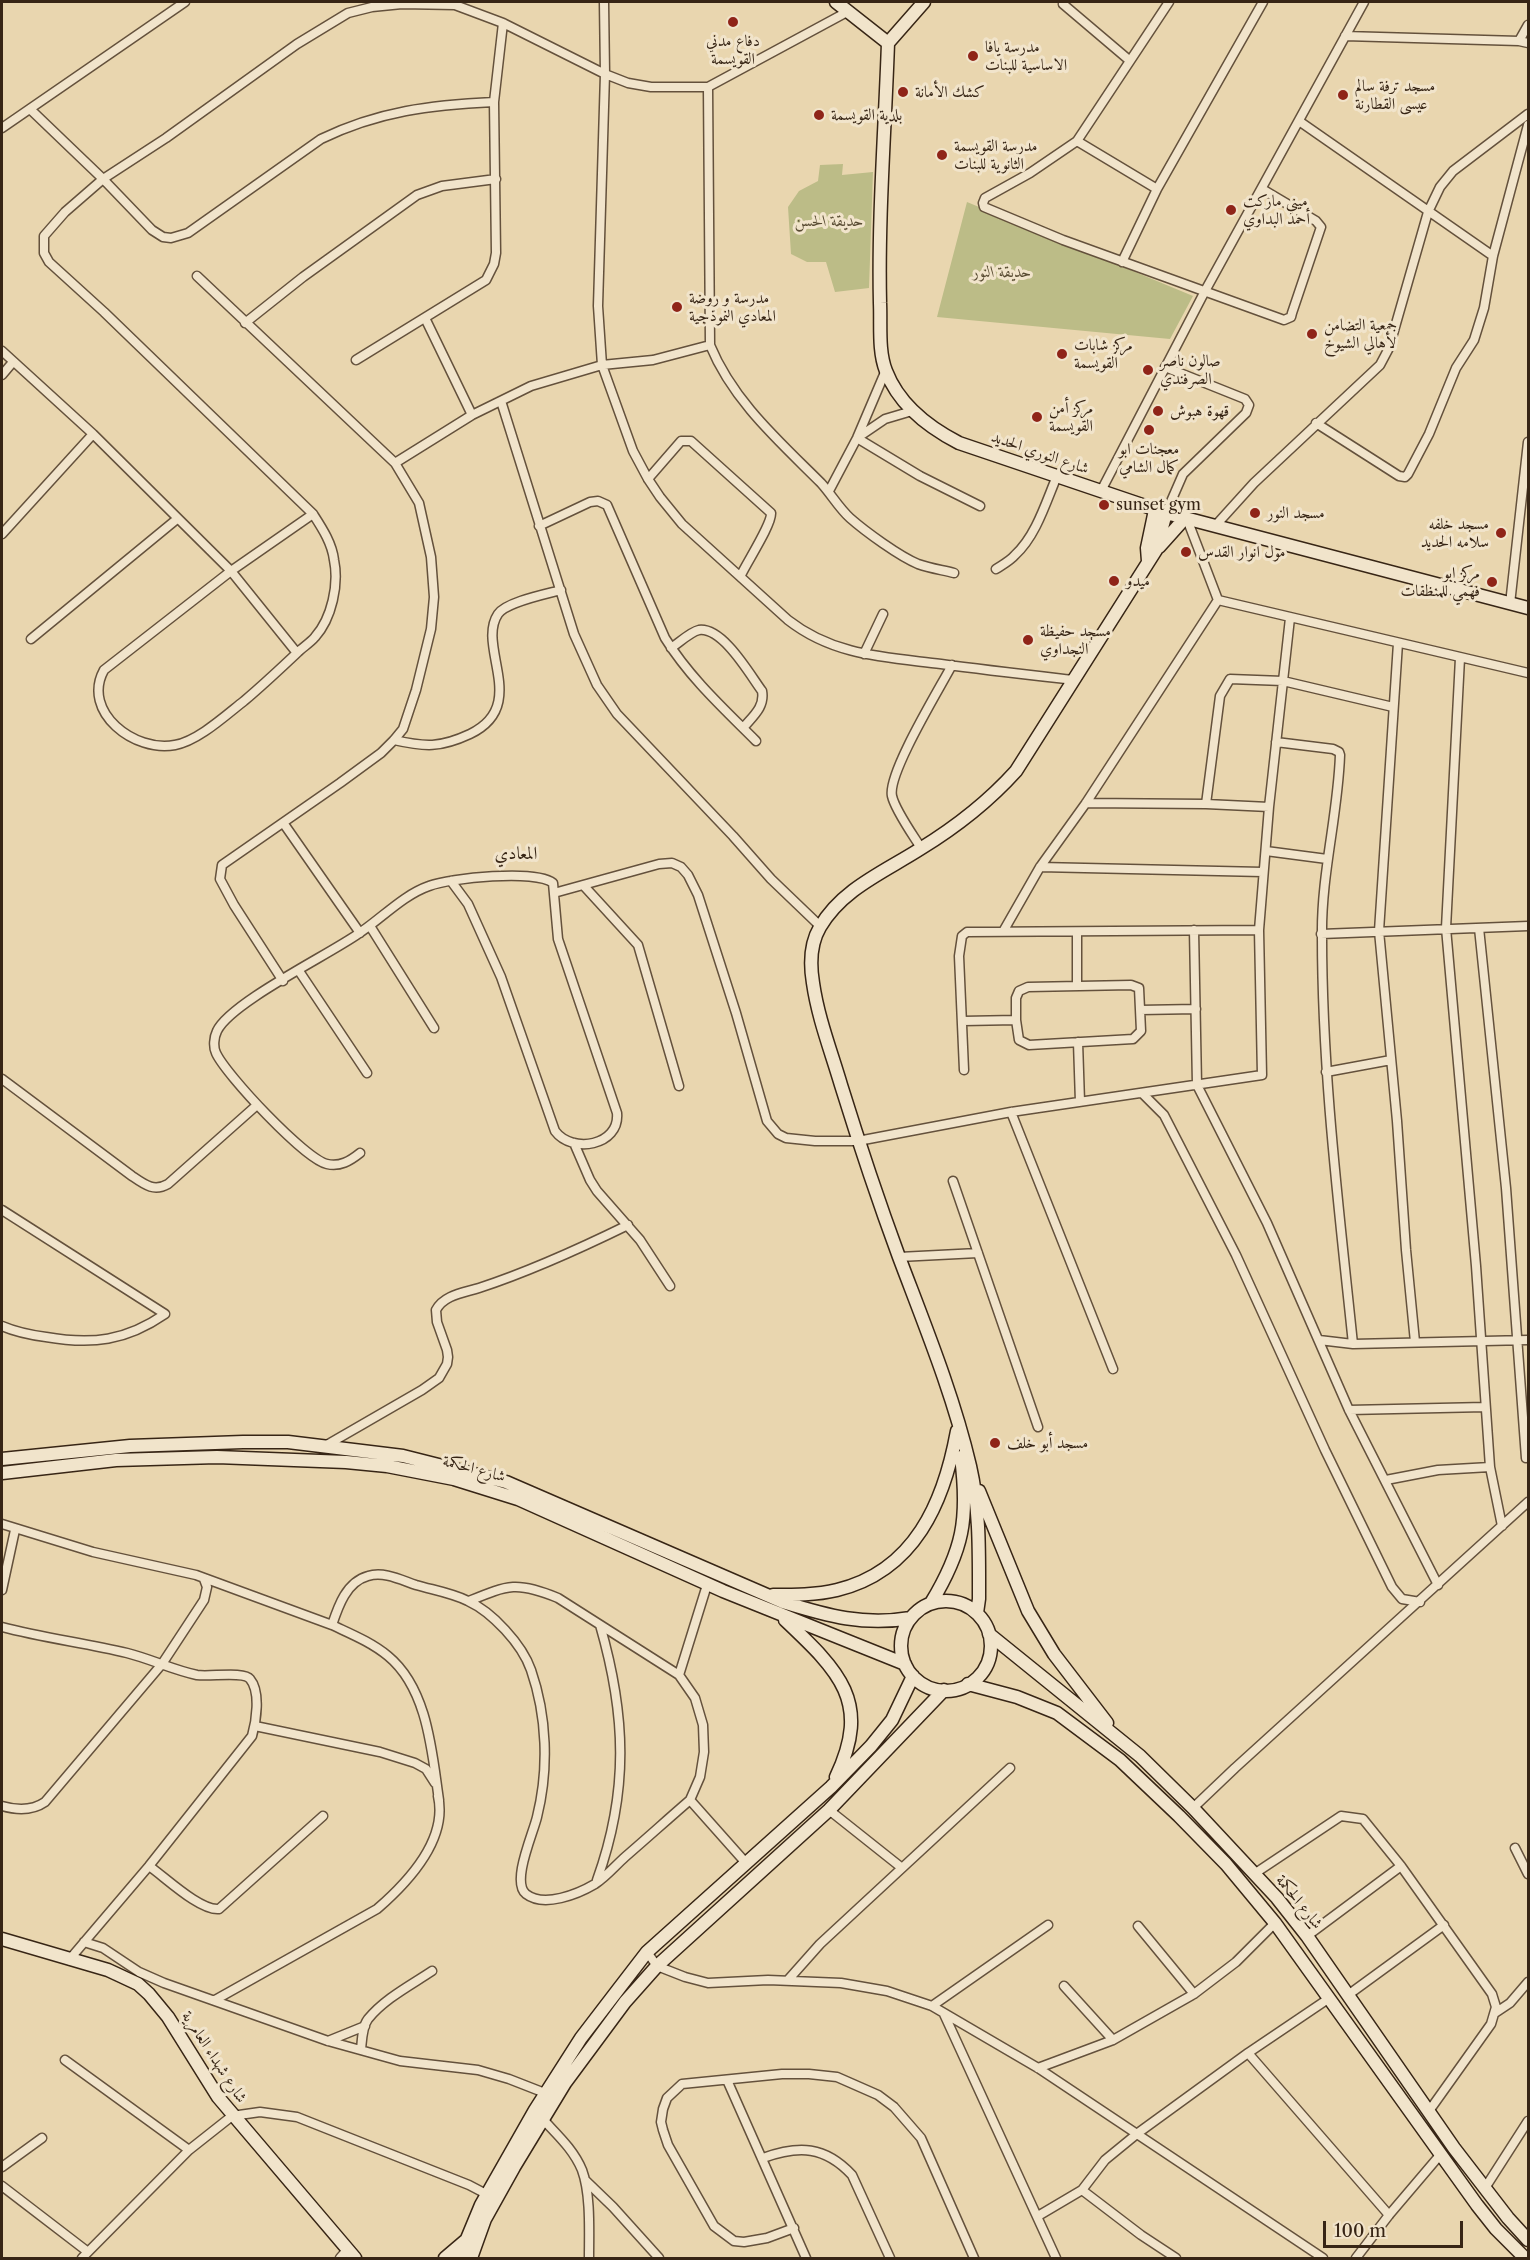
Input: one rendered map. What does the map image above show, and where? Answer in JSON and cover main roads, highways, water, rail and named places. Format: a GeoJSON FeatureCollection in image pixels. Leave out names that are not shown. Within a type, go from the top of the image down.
{"type":"FeatureCollection","features":[{"type":"Feature","properties":{"kind":"place","name":"دفاع مدني القويسمة"},"geometry":{"type":"Point","coordinates":[733,22]}},
{"type":"Feature","properties":{"kind":"place","name":"مدرسة يافا الاساسية للبنات"},"geometry":{"type":"Point","coordinates":[973,56]}},
{"type":"Feature","properties":{"kind":"place","name":"كشك الأمانة"},"geometry":{"type":"Point","coordinates":[903,92]}},
{"type":"Feature","properties":{"kind":"place","name":"مسجد ترفة سالم عيسى القطارنة"},"geometry":{"type":"Point","coordinates":[1343,95]}},
{"type":"Feature","properties":{"kind":"place","name":"بلدية القويسمة"},"geometry":{"type":"Point","coordinates":[819,115]}},
{"type":"Feature","properties":{"kind":"place","name":"مدرسة القويسمة الثانوية للبنات"},"geometry":{"type":"Point","coordinates":[942,155]}},
{"type":"Feature","properties":{"kind":"place","name":"ميني ماركت أحمد البداوي"},"geometry":{"type":"Point","coordinates":[1231,210]}},
{"type":"Feature","properties":{"kind":"place","name":"مدرسة و روضة المعادي النموذجية"},"geometry":{"type":"Point","coordinates":[677,307]}},
{"type":"Feature","properties":{"kind":"place","name":"جمعية التضامن لأهالي الشيوخ"},"geometry":{"type":"Point","coordinates":[1312,334]}},
{"type":"Feature","properties":{"kind":"place","name":"مركز شابات القويسمة"},"geometry":{"type":"Point","coordinates":[1062,354]}},
{"type":"Feature","properties":{"kind":"place","name":"صالون ناصر الصرفندي"},"geometry":{"type":"Point","coordinates":[1148,370]}},
{"type":"Feature","properties":{"kind":"place","name":"قهوة هبوش"},"geometry":{"type":"Point","coordinates":[1158,411]}},
{"type":"Feature","properties":{"kind":"place","name":"مركز أمن القويسمة"},"geometry":{"type":"Point","coordinates":[1037,417]}},
{"type":"Feature","properties":{"kind":"place","name":"معجنات ابو كمال الشامي"},"geometry":{"type":"Point","coordinates":[1149,430]}},
{"type":"Feature","properties":{"kind":"place","name":"sunset gym"},"geometry":{"type":"Point","coordinates":[1104,505]}},
{"type":"Feature","properties":{"kind":"place","name":"مسجد النور"},"geometry":{"type":"Point","coordinates":[1255,513]}},
{"type":"Feature","properties":{"kind":"place","name":"مسجد خلفه سلامه الحديد"},"geometry":{"type":"Point","coordinates":[1501,533]}},
{"type":"Feature","properties":{"kind":"place","name":"مول انوار القدس"},"geometry":{"type":"Point","coordinates":[1186,552]}},
{"type":"Feature","properties":{"kind":"place","name":"ميدو"},"geometry":{"type":"Point","coordinates":[1114,581]}},
{"type":"Feature","properties":{"kind":"place","name":"مركز ابو فهمي للمنظفات"},"geometry":{"type":"Point","coordinates":[1492,582]}},
{"type":"Feature","properties":{"kind":"place","name":"مسجد حفيظة النجداوي"},"geometry":{"type":"Point","coordinates":[1028,640]}},
{"type":"Feature","properties":{"kind":"place","name":"مسجد أبو خلف"},"geometry":{"type":"Point","coordinates":[995,1443]}},
{"type":"Feature","properties":{"kind":"district","name":"المعادي"},"geometry":{"type":"Point","coordinates":[516,854]}},
{"type":"Feature","properties":{"kind":"park label","name":"حديقة الحسن"},"geometry":{"type":"Point","coordinates":[829,221]}},
{"type":"Feature","properties":{"kind":"park label","name":"حديقة النور"},"geometry":{"type":"Point","coordinates":[1002,272]}}]}
